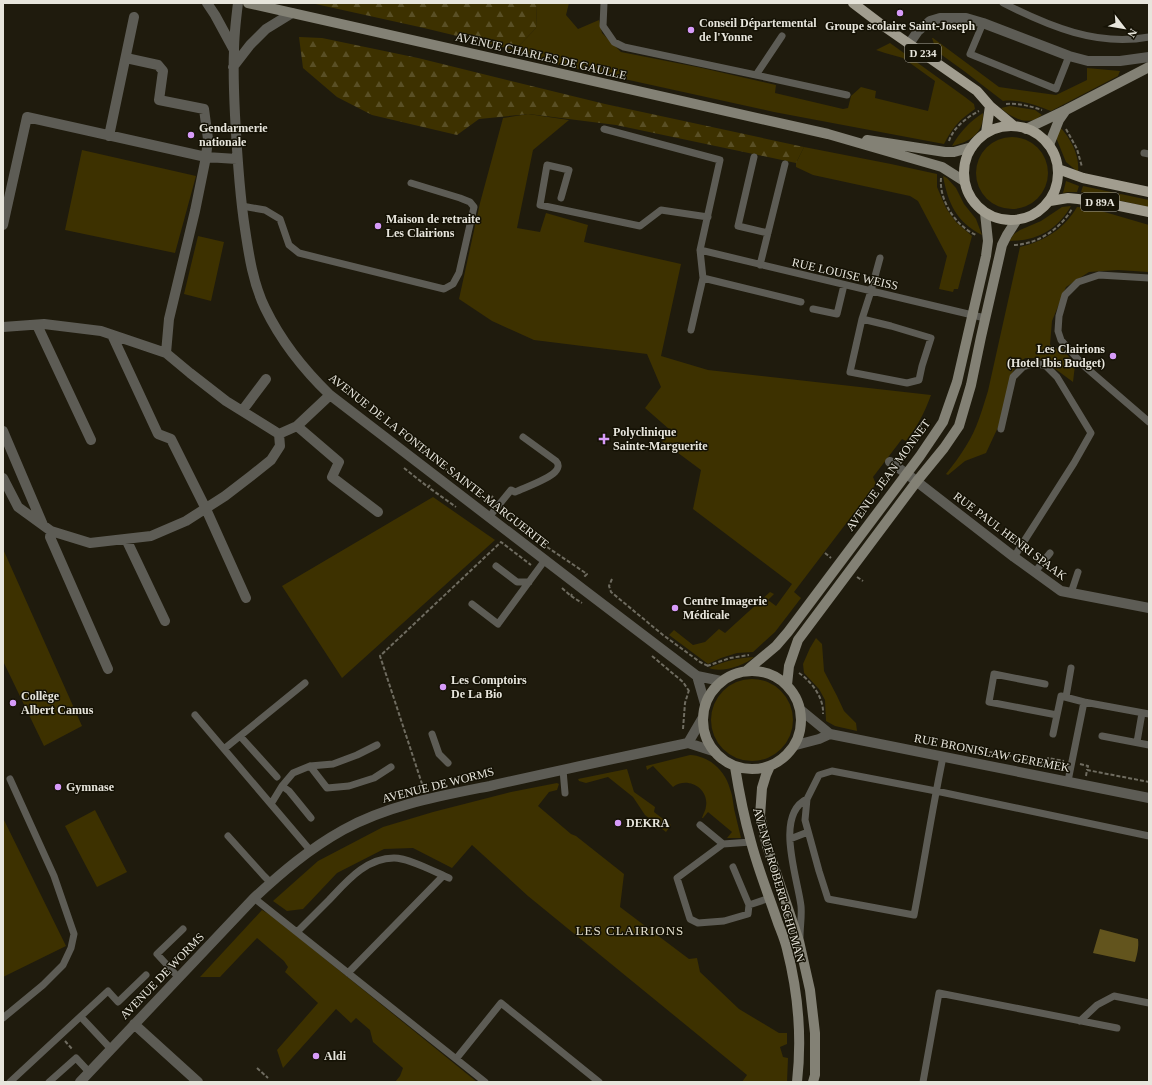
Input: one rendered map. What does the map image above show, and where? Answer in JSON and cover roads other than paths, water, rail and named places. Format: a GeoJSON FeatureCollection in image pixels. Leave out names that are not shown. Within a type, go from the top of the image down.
{"type":"FeatureCollection","features":[{"type":"Feature","properties":{"kind":"main road","name":"D 234"},"geometry":{"type":"LineString","coordinates":[[853,3],[977,92],[990,106],[1014,126]]}},
{"type":"Feature","properties":{"kind":"main road"},"geometry":{"type":"LineString","coordinates":[[986,133],[990,106]]}},
{"type":"Feature","properties":{"kind":"main road"},"geometry":{"type":"LineString","coordinates":[[1014,126],[1026,129],[1043,138],[1055,156],[1058,169],[1058,180],[1055,191],[1050,200],[1040,210],[1029,217],[1016,220],[1000,219],[985,213],[975,204],[968,194],[964,181],[966,158],[978,139],[986,133],[1000,127],[1014,126]]}},
{"type":"Feature","properties":{"kind":"main road","name":"D 89A"},"geometry":{"type":"LineString","coordinates":[[1058,169],[1083,178],[1149,192]]}},
{"type":"Feature","properties":{"kind":"main road","name":"D 89A"},"geometry":{"type":"LineString","coordinates":[[1050,200],[1068,198],[1078,199],[1149,212]]}},
{"type":"Feature","properties":{"kind":"street"},"geometry":{"type":"LineString","coordinates":[[207,3],[215,14],[234,50]]}},
{"type":"Feature","properties":{"kind":"street","name":"AVENUE DE LA FONTAINE SAINTE-MARGUERITE"},"geometry":{"type":"LineString","coordinates":[[238,3],[233,67],[237,159],[242,206],[253,273],[265,308],[278,332],[295,356],[314,379],[330,395],[697,676],[721,681]]}},
{"type":"Feature","properties":{"kind":"street","name":"AVENUE CHARLES DE GAULLE"},"geometry":{"type":"LineString","coordinates":[[248,3],[828,134],[942,167],[964,181]]}},
{"type":"Feature","properties":{"kind":"street"},"geometry":{"type":"LineString","coordinates":[[233,67],[250,45],[266,29],[292,13]]}},
{"type":"Feature","properties":{"kind":"street"},"geometry":{"type":"LineString","coordinates":[[109,136],[134,17]]}},
{"type":"Feature","properties":{"kind":"street"},"geometry":{"type":"LineString","coordinates":[[909,44],[918,31],[930,21],[940,18],[966,18],[1069,56],[1088,61],[1120,61],[1149,57]]}},
{"type":"Feature","properties":{"kind":"street"},"geometry":{"type":"LineString","coordinates":[[126,58],[158,65],[163,71],[159,100],[204,109],[208,139],[206,157],[195,211],[169,319],[166,353]]}},
{"type":"Feature","properties":{"kind":"street"},"geometry":{"type":"LineString","coordinates":[[1026,129],[1149,67]]}},
{"type":"Feature","properties":{"kind":"street"},"geometry":{"type":"LineString","coordinates":[[1049,146],[1059,120],[1066,110]]}},
{"type":"Feature","properties":{"kind":"street"},"geometry":{"type":"LineString","coordinates":[[3,225],[27,118],[206,157],[237,159]]}},
{"type":"Feature","properties":{"kind":"street","name":"AVENUE CHARLES DE GAULLE"},"geometry":{"type":"LineString","coordinates":[[828,134],[945,152],[954,152],[972,147]]}},
{"type":"Feature","properties":{"kind":"street","name":"AVENUE JEAN MONNET"},"geometry":{"type":"LineString","coordinates":[[746,671],[776,646],[788,632],[907,474],[943,422],[957,382],[986,256],[988,241],[985,213]]}},
{"type":"Feature","properties":{"kind":"street"},"geometry":{"type":"LineString","coordinates":[[787,685],[788,666],[798,640],[944,448],[959,426],[971,385],[1002,245],[1016,220]]}},
{"type":"Feature","properties":{"kind":"street"},"geometry":{"type":"LineString","coordinates":[[3,327],[44,324],[101,331],[166,353],[226,402],[279,434]]}},
{"type":"Feature","properties":{"kind":"street"},"geometry":{"type":"LineString","coordinates":[[37,325],[91,440]]}},
{"type":"Feature","properties":{"kind":"street"},"geometry":{"type":"LineString","coordinates":[[112,335],[158,434],[171,439],[206,509],[246,598]]}},
{"type":"Feature","properties":{"kind":"street"},"geometry":{"type":"LineString","coordinates":[[242,411],[266,379]]}},
{"type":"Feature","properties":{"kind":"street"},"geometry":{"type":"LineString","coordinates":[[279,434],[297,426],[330,395]]}},
{"type":"Feature","properties":{"kind":"street"},"geometry":{"type":"LineString","coordinates":[[297,426],[339,462],[332,476],[378,512]]}},
{"type":"Feature","properties":{"kind":"street"},"geometry":{"type":"LineString","coordinates":[[3,431],[108,669]]}},
{"type":"Feature","properties":{"kind":"street"},"geometry":{"type":"LineString","coordinates":[[3,478],[18,507],[47,528],[90,543],[150,536],[186,521],[225,496],[251,476],[271,460],[280,446],[279,434]]}},
{"type":"Feature","properties":{"kind":"street","name":"RUE PAUL HENRI SPAAK"},"geometry":{"type":"LineString","coordinates":[[890,462],[1061,591],[1149,608]]}},
{"type":"Feature","properties":{"kind":"street"},"geometry":{"type":"LineString","coordinates":[[126,539],[165,621]]}},
{"type":"Feature","properties":{"kind":"street"},"geometry":{"type":"LineString","coordinates":[[688,743],[702,719],[705,704],[721,681],[733,674],[746,671],[761,671],[775,676],[787,685],[796,697],[802,711],[802,728],[796,745],[782,760],[759,770],[747,770],[735,767],[723,760],[713,750],[705,736],[702,719]]}},
{"type":"Feature","properties":{"kind":"street"},"geometry":{"type":"LineString","coordinates":[[697,676],[705,704]]}},
{"type":"Feature","properties":{"kind":"street","name":"RUE BRONISLAW GEREMEK"},"geometry":{"type":"LineString","coordinates":[[802,711],[830,734],[1149,798]]}},
{"type":"Feature","properties":{"kind":"street"},"geometry":{"type":"LineString","coordinates":[[796,745],[819,739],[830,734]]}},
{"type":"Feature","properties":{"kind":"street","name":"AVENUE DE WORMS"},"geometry":{"type":"LineString","coordinates":[[80,1082],[254,898],[284,870],[310,850],[343,829],[375,814],[395,807],[688,743],[713,750]]}},
{"type":"Feature","properties":{"kind":"street","name":"AVENUE ROBERT SCHUMAN"},"geometry":{"type":"LineString","coordinates":[[770,766],[762,788],[760,816],[767,846],[799,941],[810,990],[815,1033],[815,1075],[813,1082]]}},
{"type":"Feature","properties":{"kind":"street","name":"AVENUE ROBERT SCHUMAN"},"geometry":{"type":"LineString","coordinates":[[735,767],[750,842],[787,948],[796,993],[799,1022],[797,1082]]}},
{"type":"Feature","properties":{"kind":"street"},"geometry":{"type":"LineString","coordinates":[[134,1024],[198,1082]]}},
{"type":"Feature","properties":{"kind":"lane"},"geometry":{"type":"LineString","coordinates":[[604,3],[603,26],[614,42],[624,47],[847,95]]}},
{"type":"Feature","properties":{"kind":"lane"},"geometry":{"type":"LineString","coordinates":[[1003,3],[1020,12],[1077,34],[1108,39],[1137,39],[1149,37]]}},
{"type":"Feature","properties":{"kind":"lane"},"geometry":{"type":"LineString","coordinates":[[982,23],[970,54],[1056,89],[1069,56]]}},
{"type":"Feature","properties":{"kind":"lane"},"geometry":{"type":"LineString","coordinates":[[756,75],[782,36]]}},
{"type":"Feature","properties":{"kind":"lane"},"geometry":{"type":"LineString","coordinates":[[604,129],[720,160],[700,250],[703,278],[691,330]]}},
{"type":"Feature","properties":{"kind":"lane"},"geometry":{"type":"LineString","coordinates":[[754,157],[738,226],[768,233]]}},
{"type":"Feature","properties":{"kind":"lane"},"geometry":{"type":"LineString","coordinates":[[760,265],[785,164]]}},
{"type":"Feature","properties":{"kind":"lane"},"geometry":{"type":"LineString","coordinates":[[561,198],[569,170],[547,165],[540,205],[640,226],[662,210],[708,217]]}},
{"type":"Feature","properties":{"kind":"lane"},"geometry":{"type":"LineString","coordinates":[[242,206],[265,210],[280,219],[289,245],[299,253],[444,289],[453,284],[459,273],[474,207],[470,202],[460,198],[411,183]]}},
{"type":"Feature","properties":{"kind":"lane","name":"RUE LOUISE WEISS"},"geometry":{"type":"LineString","coordinates":[[700,250],[985,318]]}},
{"type":"Feature","properties":{"kind":"lane"},"geometry":{"type":"LineString","coordinates":[[862,319],[931,338],[919,380],[907,383],[850,372],[862,319],[872,291],[880,258]]}},
{"type":"Feature","properties":{"kind":"lane"},"geometry":{"type":"LineString","coordinates":[[1149,278],[1099,275],[1078,282],[1065,295],[1059,316],[1058,331],[1062,340],[1083,365],[1149,422]]}},
{"type":"Feature","properties":{"kind":"lane"},"geometry":{"type":"LineString","coordinates":[[703,278],[801,302]]}},
{"type":"Feature","properties":{"kind":"lane"},"geometry":{"type":"LineString","coordinates":[[813,308],[837,314],[844,285]]}},
{"type":"Feature","properties":{"kind":"lane"},"geometry":{"type":"LineString","coordinates":[[1001,429],[1013,378],[1023,367],[1035,363],[1046,366],[1057,376],[1091,433],[1014,557]]}},
{"type":"Feature","properties":{"kind":"lane"},"geometry":{"type":"LineString","coordinates":[[489,517],[511,490],[515,492],[547,477],[556,471],[558,467],[558,463],[556,461],[523,437]]}},
{"type":"Feature","properties":{"kind":"lane"},"geometry":{"type":"LineString","coordinates":[[1035,572],[1050,553]]}},
{"type":"Feature","properties":{"kind":"lane"},"geometry":{"type":"LineString","coordinates":[[472,604],[498,624],[545,560]]}},
{"type":"Feature","properties":{"kind":"lane"},"geometry":{"type":"LineString","coordinates":[[496,566],[517,582],[529,582]]}},
{"type":"Feature","properties":{"kind":"lane"},"geometry":{"type":"LineString","coordinates":[[1072,593],[1078,572]]}},
{"type":"Feature","properties":{"kind":"lane"},"geometry":{"type":"LineString","coordinates":[[1066,697],[1071,668]]}},
{"type":"Feature","properties":{"kind":"lane"},"geometry":{"type":"LineString","coordinates":[[1045,684],[994,674],[989,702],[1057,715]]}},
{"type":"Feature","properties":{"kind":"lane"},"geometry":{"type":"LineString","coordinates":[[224,749],[305,684]]}},
{"type":"Feature","properties":{"kind":"lane"},"geometry":{"type":"LineString","coordinates":[[1053,734],[1061,696],[1084,702],[1145,713],[1136,742]]}},
{"type":"Feature","properties":{"kind":"lane"},"geometry":{"type":"LineString","coordinates":[[1068,782],[1084,702]]}},
{"type":"Feature","properties":{"kind":"lane"},"geometry":{"type":"LineString","coordinates":[[195,715],[310,850]]}},
{"type":"Feature","properties":{"kind":"lane"},"geometry":{"type":"LineString","coordinates":[[432,734],[439,754],[448,763]]}},
{"type":"Feature","properties":{"kind":"lane"},"geometry":{"type":"LineString","coordinates":[[240,736],[277,778]]}},
{"type":"Feature","properties":{"kind":"lane"},"geometry":{"type":"LineString","coordinates":[[1102,736],[1149,745]]}},
{"type":"Feature","properties":{"kind":"lane"},"geometry":{"type":"LineString","coordinates":[[271,804],[282,786],[293,773],[310,766],[332,764],[357,756],[377,745]]}},
{"type":"Feature","properties":{"kind":"lane"},"geometry":{"type":"LineString","coordinates":[[943,757],[936,791],[914,915],[828,899],[805,820],[807,799],[819,776],[832,771],[936,791],[1149,836]]}},
{"type":"Feature","properties":{"kind":"lane"},"geometry":{"type":"LineString","coordinates":[[310,766],[327,788],[349,786],[368,780],[374,778],[391,767]]}},
{"type":"Feature","properties":{"kind":"lane"},"geometry":{"type":"LineString","coordinates":[[563,770],[565,793]]}},
{"type":"Feature","properties":{"kind":"lane"},"geometry":{"type":"LineString","coordinates":[[3,1018],[43,985],[63,965],[72,948],[74,934],[54,876],[10,778]]}},
{"type":"Feature","properties":{"kind":"lane"},"geometry":{"type":"LineString","coordinates":[[282,786],[289,791],[311,818]]}},
{"type":"Feature","properties":{"kind":"lane"},"geometry":{"type":"LineString","coordinates":[[799,941],[801,906],[790,854],[790,824],[797,805],[807,799]]}},
{"type":"Feature","properties":{"kind":"lane"},"geometry":{"type":"LineString","coordinates":[[700,825],[723,844]]}},
{"type":"Feature","properties":{"kind":"lane"},"geometry":{"type":"LineString","coordinates":[[790,839],[808,832]]}},
{"type":"Feature","properties":{"kind":"lane"},"geometry":{"type":"LineString","coordinates":[[228,836],[271,883]]}},
{"type":"Feature","properties":{"kind":"lane"},"geometry":{"type":"LineString","coordinates":[[733,867],[749,905],[748,914],[724,921],[698,923],[690,919],[677,878],[723,844],[750,842]]}},
{"type":"Feature","properties":{"kind":"lane"},"geometry":{"type":"LineString","coordinates":[[297,932],[350,878],[364,867],[380,860],[396,858],[412,862],[446,877],[348,973]]}},
{"type":"Feature","properties":{"kind":"lane"},"geometry":{"type":"LineString","coordinates":[[254,898],[485,1082]]}},
{"type":"Feature","properties":{"kind":"lane"},"geometry":{"type":"LineString","coordinates":[[749,905],[770,898]]}},
{"type":"Feature","properties":{"kind":"lane"},"geometry":{"type":"LineString","coordinates":[[179,978],[157,954],[183,929]]}},
{"type":"Feature","properties":{"kind":"lane"},"geometry":{"type":"LineString","coordinates":[[10,1082],[108,991],[118,1002],[146,975]]}},
{"type":"Feature","properties":{"kind":"lane"},"geometry":{"type":"LineString","coordinates":[[923,1082],[939,993],[1117,1028]]}},
{"type":"Feature","properties":{"kind":"lane"},"geometry":{"type":"LineString","coordinates":[[1080,1021],[1097,1005],[1114,996],[1149,1003]]}},
{"type":"Feature","properties":{"kind":"lane"},"geometry":{"type":"LineString","coordinates":[[456,1059],[501,1003],[599,1082]]}},
{"type":"Feature","properties":{"kind":"lane"},"geometry":{"type":"LineString","coordinates":[[80,1017],[111,1048]]}},
{"type":"Feature","properties":{"kind":"lane"},"geometry":{"type":"LineString","coordinates":[[49,1082],[76,1058],[89,1072]]}},
{"type":"Feature","properties":{"kind":"place","name":"Groupe scolaire Saint-Joseph"},"geometry":{"type":"Point","coordinates":[900,13]}},
{"type":"Feature","properties":{"kind":"place","name":"Conseil Départemental de l'Yonne"},"geometry":{"type":"Point","coordinates":[691,30]}},
{"type":"Feature","properties":{"kind":"place","name":"Gendarmerie nationale"},"geometry":{"type":"Point","coordinates":[191,135]}},
{"type":"Feature","properties":{"kind":"place","name":"Maison de retraite Les Clairions"},"geometry":{"type":"Point","coordinates":[378,226]}},
{"type":"Feature","properties":{"kind":"place","name":"Les Clairions (Hotel Ibis Budget)"},"geometry":{"type":"Point","coordinates":[1113,356]}},
{"type":"Feature","properties":{"kind":"place","name":"Polyclinique Sainte-Marguerite"},"geometry":{"type":"Point","coordinates":[604,439]}},
{"type":"Feature","properties":{"kind":"place","name":"Centre Imagerie Médicale"},"geometry":{"type":"Point","coordinates":[675,608]}},
{"type":"Feature","properties":{"kind":"place","name":"Les Comptoirs De La Bio"},"geometry":{"type":"Point","coordinates":[443,687]}},
{"type":"Feature","properties":{"kind":"place","name":"Collège Albert Camus"},"geometry":{"type":"Point","coordinates":[13,703]}},
{"type":"Feature","properties":{"kind":"place","name":"Gymnase"},"geometry":{"type":"Point","coordinates":[58,787]}},
{"type":"Feature","properties":{"kind":"place","name":"DEKRA"},"geometry":{"type":"Point","coordinates":[618,823]}},
{"type":"Feature","properties":{"kind":"place","name":"Aldi"},"geometry":{"type":"Point","coordinates":[316,1056]}},
{"type":"Feature","properties":{"kind":"district","name":"LES CLAIRIONS"},"geometry":{"type":"Point","coordinates":[630,930]}}]}
